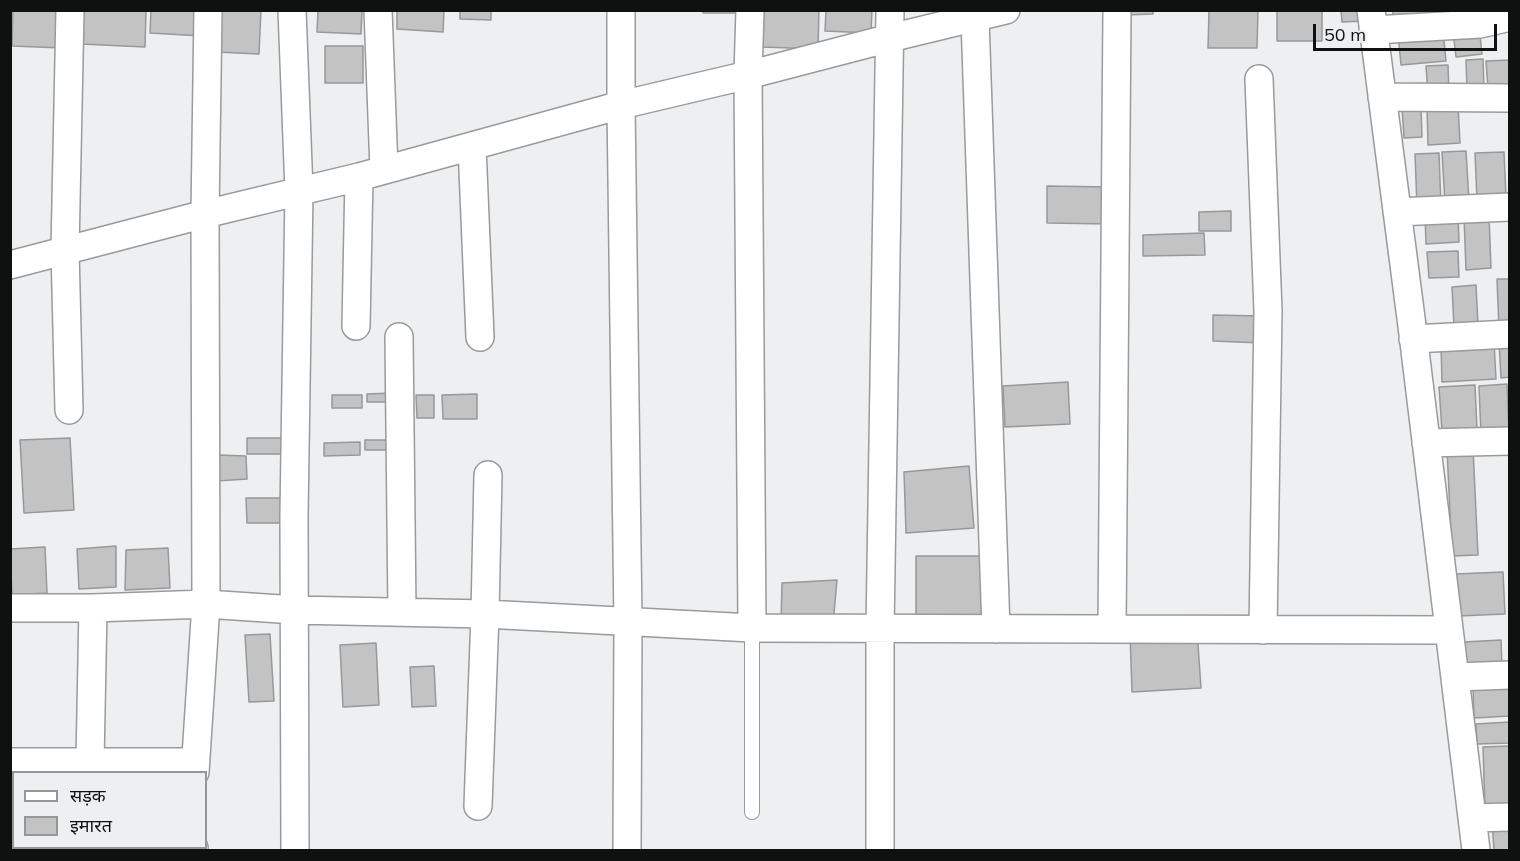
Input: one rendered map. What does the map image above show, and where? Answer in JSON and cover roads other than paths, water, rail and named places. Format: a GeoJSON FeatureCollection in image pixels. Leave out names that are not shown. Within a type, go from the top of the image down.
{"type":"FeatureCollection","features":[{"type":"Feature","properties":{"kind":"street"},"geometry":{"type":"LineString","coordinates":[[69,410],[65,250],[70,10]]}},
{"type":"Feature","properties":{"kind":"street"},"geometry":{"type":"LineString","coordinates":[[21,765],[90,762],[148,767],[195,767],[206,604],[207,10]]}},
{"type":"Feature","properties":{"kind":"street"},"geometry":{"type":"LineString","coordinates":[[292,10],[299,191],[294,515],[294,850]]}},
{"type":"Feature","properties":{"kind":"street"},"geometry":{"type":"LineString","coordinates":[[356,326],[371,173],[378,10]]}},
{"type":"Feature","properties":{"kind":"street"},"geometry":{"type":"LineString","coordinates":[[621,10],[628,622],[627,850]]}},
{"type":"Feature","properties":{"kind":"street"},"geometry":{"type":"LineString","coordinates":[[750,10],[748,75],[752,628]]}},
{"type":"Feature","properties":{"kind":"street"},"geometry":{"type":"LineString","coordinates":[[880,850],[880,629],[890,10]]}},
{"type":"Feature","properties":{"kind":"street"},"geometry":{"type":"LineString","coordinates":[[1112,629],[1117,10]]}},
{"type":"Feature","properties":{"kind":"street"},"geometry":{"type":"LineString","coordinates":[[10,265],[371,173],[621,105],[989,14],[996,629]]}},
{"type":"Feature","properties":{"kind":"street"},"geometry":{"type":"LineString","coordinates":[[1476,850],[1372,20],[1480,24],[1509,17]]}},
{"type":"Feature","properties":{"kind":"street"},"geometry":{"type":"LineString","coordinates":[[1259,79],[1268,312],[1263,630]]}},
{"type":"Feature","properties":{"kind":"street"},"geometry":{"type":"LineString","coordinates":[[1382,97],[1509,98]]}},
{"type":"Feature","properties":{"kind":"street"},"geometry":{"type":"LineString","coordinates":[[472,146],[480,338]]}},
{"type":"Feature","properties":{"kind":"street"},"geometry":{"type":"LineString","coordinates":[[1397,212],[1509,207]]}},
{"type":"Feature","properties":{"kind":"street"},"geometry":{"type":"LineString","coordinates":[[1413,339],[1509,334]]}},
{"type":"Feature","properties":{"kind":"street"},"geometry":{"type":"LineString","coordinates":[[399,337],[402,612]]}},
{"type":"Feature","properties":{"kind":"street"},"geometry":{"type":"LineString","coordinates":[[1426,443],[1509,441]]}},
{"type":"Feature","properties":{"kind":"street"},"geometry":{"type":"LineString","coordinates":[[478,806],[488,475]]}},
{"type":"Feature","properties":{"kind":"street"},"geometry":{"type":"LineString","coordinates":[[10,608],[206,604],[295,610],[485,614],[752,628],[1449,630]]}},
{"type":"Feature","properties":{"kind":"street"},"geometry":{"type":"LineString","coordinates":[[90,762],[93,608]]}},
{"type":"Feature","properties":{"kind":"street"},"geometry":{"type":"LineString","coordinates":[[1455,676],[1509,675]]}},
{"type":"Feature","properties":{"kind":"street"},"geometry":{"type":"LineString","coordinates":[[1472,818],[1509,817]]}},
{"type":"Feature","properties":{"kind":"lane"},"geometry":{"type":"LineString","coordinates":[[752,628],[752,812]]}}]}
